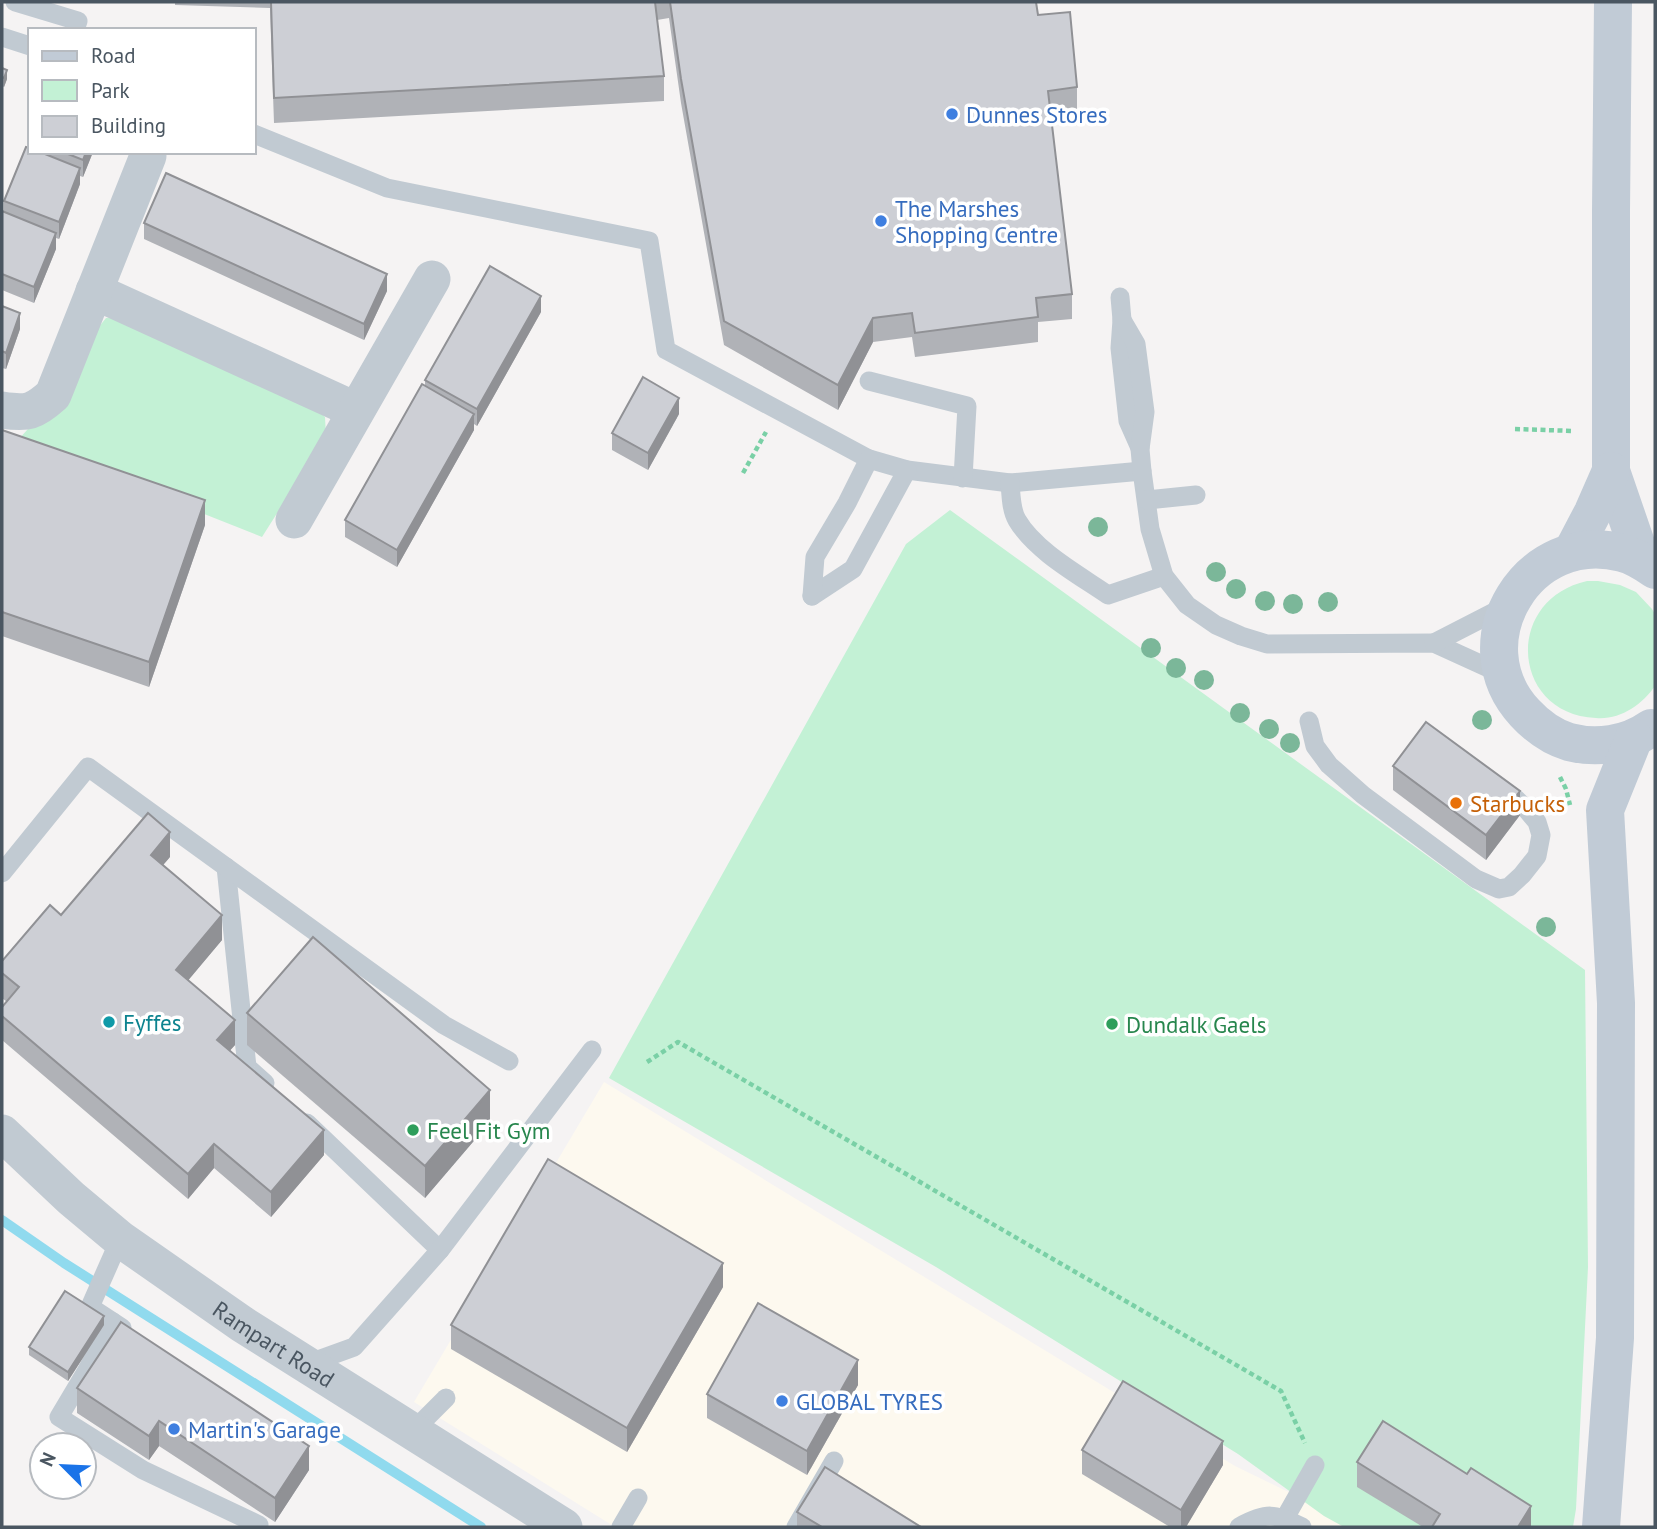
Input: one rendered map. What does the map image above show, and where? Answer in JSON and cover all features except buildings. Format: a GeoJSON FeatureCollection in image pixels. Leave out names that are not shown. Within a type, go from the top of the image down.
{"type":"FeatureCollection","features":[{"type":"Feature","properties":{"kind":"street"},"geometry":{"type":"LineString","coordinates":[[1613,2],[1611,471],[1649,565]]}},
{"type":"Feature","properties":{"kind":"street"},"geometry":{"type":"LineString","coordinates":[[2,410],[21,412],[39,407],[54,395],[148,156]]}},
{"type":"Feature","properties":{"kind":"street"},"geometry":{"type":"LineString","coordinates":[[294,520],[432,279]]}},
{"type":"Feature","properties":{"kind":"street"},"geometry":{"type":"LineString","coordinates":[[94,291],[355,410]]}},
{"type":"Feature","properties":{"kind":"street"},"geometry":{"type":"LineString","coordinates":[[1572,552],[1611,471]]}},
{"type":"Feature","properties":{"kind":"street"},"geometry":{"type":"LineString","coordinates":[[1601,1527],[1615,1338],[1616,1003],[1589,812],[1560,755],[1544,731],[1533,723],[1510,693],[1502,674],[1499,639],[1508,605],[1518,589],[1538,569],[1556,558],[1572,552],[1600,549],[1625,554],[1649,565]]}},
{"type":"Feature","properties":{"kind":"street"},"geometry":{"type":"LineString","coordinates":[[1560,755],[1578,744],[1618,743],[1645,731]]}},
{"type":"Feature","properties":{"kind":"street"},"geometry":{"type":"LineString","coordinates":[[1589,812],[1645,731]]}},
{"type":"Feature","properties":{"kind":"street","name":"Rampart Road"},"geometry":{"type":"LineString","coordinates":[[2,1133],[71,1198],[113,1255],[242,1324],[564,1527]]}},
{"type":"Feature","properties":{"kind":"lane"},"geometry":{"type":"LineString","coordinates":[[15,2],[78,21],[76,28]]}},
{"type":"Feature","properties":{"kind":"lane"},"geometry":{"type":"LineString","coordinates":[[2,37],[28,45]]}},
{"type":"Feature","properties":{"kind":"lane"},"geometry":{"type":"LineString","coordinates":[[256,135],[387,188],[649,241],[666,350],[869,459],[907,470],[1010,483],[1142,471]]}},
{"type":"Feature","properties":{"kind":"lane"},"geometry":{"type":"LineString","coordinates":[[1120,297],[1122,320],[1136,344],[1145,412],[1140,449],[1153,540],[1164,576],[1187,605],[1216,625],[1267,644],[1434,643],[1502,674]]}},
{"type":"Feature","properties":{"kind":"lane"},"geometry":{"type":"LineString","coordinates":[[869,381],[967,406],[962,478]]}},
{"type":"Feature","properties":{"kind":"lane"},"geometry":{"type":"LineString","coordinates":[[869,459],[815,557],[812,596],[853,569],[907,470]]}},
{"type":"Feature","properties":{"kind":"lane"},"geometry":{"type":"LineString","coordinates":[[1010,483],[1015,518],[1033,540],[1108,596],[1164,576]]}},
{"type":"Feature","properties":{"kind":"lane"},"geometry":{"type":"LineString","coordinates":[[1147,500],[1196,495]]}},
{"type":"Feature","properties":{"kind":"lane"},"geometry":{"type":"LineString","coordinates":[[1434,643],[1508,605]]}},
{"type":"Feature","properties":{"kind":"lane"},"geometry":{"type":"LineString","coordinates":[[1309,721],[1315,746],[1329,765],[1363,795],[1476,879],[1499,889],[1509,887],[1537,856],[1541,835],[1537,822],[1527,810],[1516,799],[1489,782],[1483,772]]}},
{"type":"Feature","properties":{"kind":"lane"},"geometry":{"type":"LineString","coordinates":[[2,873],[88,767],[444,1025],[509,1061]]}},
{"type":"Feature","properties":{"kind":"lane"},"geometry":{"type":"LineString","coordinates":[[226,867],[247,1067],[276,1094]]}},
{"type":"Feature","properties":{"kind":"lane"},"geometry":{"type":"LineString","coordinates":[[307,1364],[354,1347],[440,1251],[592,1050]]}},
{"type":"Feature","properties":{"kind":"lane"},"geometry":{"type":"LineString","coordinates":[[296,1113],[440,1251]]}},
{"type":"Feature","properties":{"kind":"lane"},"geometry":{"type":"LineString","coordinates":[[113,1255],[90,1307],[136,1337]]}},
{"type":"Feature","properties":{"kind":"lane"},"geometry":{"type":"LineString","coordinates":[[113,1322],[59,1417],[143,1470],[259,1525]]}},
{"type":"Feature","properties":{"kind":"lane"},"geometry":{"type":"LineString","coordinates":[[412,1433],[446,1398]]}},
{"type":"Feature","properties":{"kind":"lane"},"geometry":{"type":"LineString","coordinates":[[796,1527],[834,1461]]}},
{"type":"Feature","properties":{"kind":"lane"},"geometry":{"type":"LineString","coordinates":[[1238,1527],[1265,1515],[1294,1523],[1315,1465]]}},
{"type":"Feature","properties":{"kind":"lane"},"geometry":{"type":"LineString","coordinates":[[621,1527],[638,1498]]}},
{"type":"Feature","properties":{"kind":"path"},"geometry":{"type":"LineString","coordinates":[[743,473],[778,410]]}},
{"type":"Feature","properties":{"kind":"path"},"geometry":{"type":"LineString","coordinates":[[1515,429],[1574,431]]}},
{"type":"Feature","properties":{"kind":"path"},"geometry":{"type":"LineString","coordinates":[[1560,755],[1566,789],[1589,812]]}},
{"type":"Feature","properties":{"kind":"path"},"geometry":{"type":"LineString","coordinates":[[648,1062],[678,1042],[1281,1391],[1315,1465]]}},
{"type":"Feature","properties":{"kind":"shaded area"},"geometry":{"type":"Polygon","coordinates":[[[604,1082],[1235,1466],[1342,1518],[1355,1527],[615,1527],[414,1402],[604,1082]]]}},
{"type":"Feature","properties":{"kind":"green space"},"geometry":{"type":"Polygon","coordinates":[[[124,317],[308,402],[325,417],[326,436],[262,537],[18,440],[106,318],[124,317]]]}},
{"type":"Feature","properties":{"kind":"green space","name":"Dundalk Gaels"},"geometry":{"type":"Polygon","coordinates":[[[950,510],[1585,970],[1588,1267],[1573,1527],[1344,1527],[1324,1516],[1238,1454],[936,1267],[609,1078],[906,544],[950,510]]]}},
{"type":"Feature","properties":{"kind":"green space"},"geometry":{"type":"Polygon","coordinates":[[[1587,581],[1620,585],[1636,592],[1655,614],[1655,686],[1630,710],[1614,717],[1596,718],[1568,712],[1547,698],[1534,678],[1528,655],[1531,632],[1541,610],[1560,592],[1587,581]]]}},
{"type":"Feature","properties":{"kind":"waterway"},"geometry":{"type":"LineString","coordinates":[[2,1220],[64,1263],[481,1527]]}},
{"type":"Feature","properties":{"kind":"place","name":"Dunnes Stores"},"geometry":{"type":"Point","coordinates":[952,114]}},
{"type":"Feature","properties":{"kind":"place","name":"The Marshes Shopping Centre"},"geometry":{"type":"Point","coordinates":[881,221]}},
{"type":"Feature","properties":{"kind":"place","name":"Starbucks"},"geometry":{"type":"Point","coordinates":[1456,803]}},
{"type":"Feature","properties":{"kind":"place","name":"Fyffes"},"geometry":{"type":"Point","coordinates":[109,1022]}},
{"type":"Feature","properties":{"kind":"place","name":"Dundalk Gaels"},"geometry":{"type":"Point","coordinates":[1112,1024]}},
{"type":"Feature","properties":{"kind":"place","name":"Feel Fit Gym"},"geometry":{"type":"Point","coordinates":[413,1130]}},
{"type":"Feature","properties":{"kind":"place","name":"GLOBAL TYRES"},"geometry":{"type":"Point","coordinates":[782,1401]}},
{"type":"Feature","properties":{"kind":"place","name":"Martin's Garage"},"geometry":{"type":"Point","coordinates":[174,1429]}}]}
